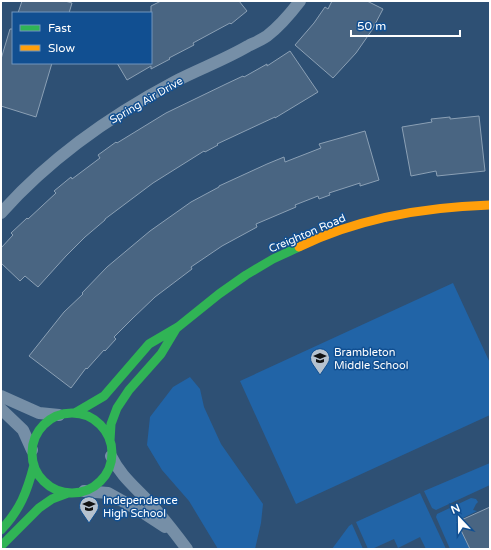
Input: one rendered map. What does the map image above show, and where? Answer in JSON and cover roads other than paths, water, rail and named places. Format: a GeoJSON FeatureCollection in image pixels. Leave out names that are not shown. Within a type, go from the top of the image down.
{"type":"FeatureCollection","features":[{"type":"Feature","properties":{"kind":"street","name":"Spring Air Drive"},"geometry":{"type":"LineString","coordinates":[[1,213],[45,168],[86,136],[128,108],[176,81],[237,53],[266,37],[284,21],[300,1]]}},
{"type":"Feature","properties":{"kind":"street","name":"Creighton Road"},"geometry":{"type":"LineString","coordinates":[[75,413],[103,397],[150,343],[176,328],[211,299],[276,257],[316,239],[358,224],[443,208],[490,205]]}},
{"type":"Feature","properties":{"kind":"street","name":"Creighton Road"},"geometry":{"type":"LineString","coordinates":[[1,546],[40,508],[52,499],[68,493],[84,491],[94,486],[103,478],[109,468],[111,456],[110,424],[117,408],[129,390],[161,354],[176,328]]}},
{"type":"Feature","properties":{"kind":"street"},"geometry":{"type":"LineString","coordinates":[[1,396],[39,413],[59,415]]}},
{"type":"Feature","properties":{"kind":"street"},"geometry":{"type":"LineString","coordinates":[[1,409],[23,430],[32,450]]}},
{"type":"Feature","properties":{"kind":"street","name":"Creighton Road"},"geometry":{"type":"LineString","coordinates":[[68,493],[57,490],[47,484],[39,476],[34,465],[32,450],[34,438],[40,428],[49,420],[59,415],[75,413],[86,416],[96,422],[104,430],[110,441]]}},
{"type":"Feature","properties":{"kind":"street"},"geometry":{"type":"LineString","coordinates":[[111,456],[116,466],[129,483],[148,501],[187,549]]}},
{"type":"Feature","properties":{"kind":"street","name":"Creighton Road"},"geometry":{"type":"LineString","coordinates":[[1,530],[12,518],[25,497],[34,465]]}},
{"type":"Feature","properties":{"kind":"street"},"geometry":{"type":"LineString","coordinates":[[84,491],[108,493],[142,512],[176,534]]}},
{"type":"Feature","properties":{"kind":"place","name":"Brambleton Middle School"},"geometry":{"type":"Point","coordinates":[320,375]}},
{"type":"Feature","properties":{"kind":"place","name":"Independence High School"},"geometry":{"type":"Point","coordinates":[89,523]}}]}
